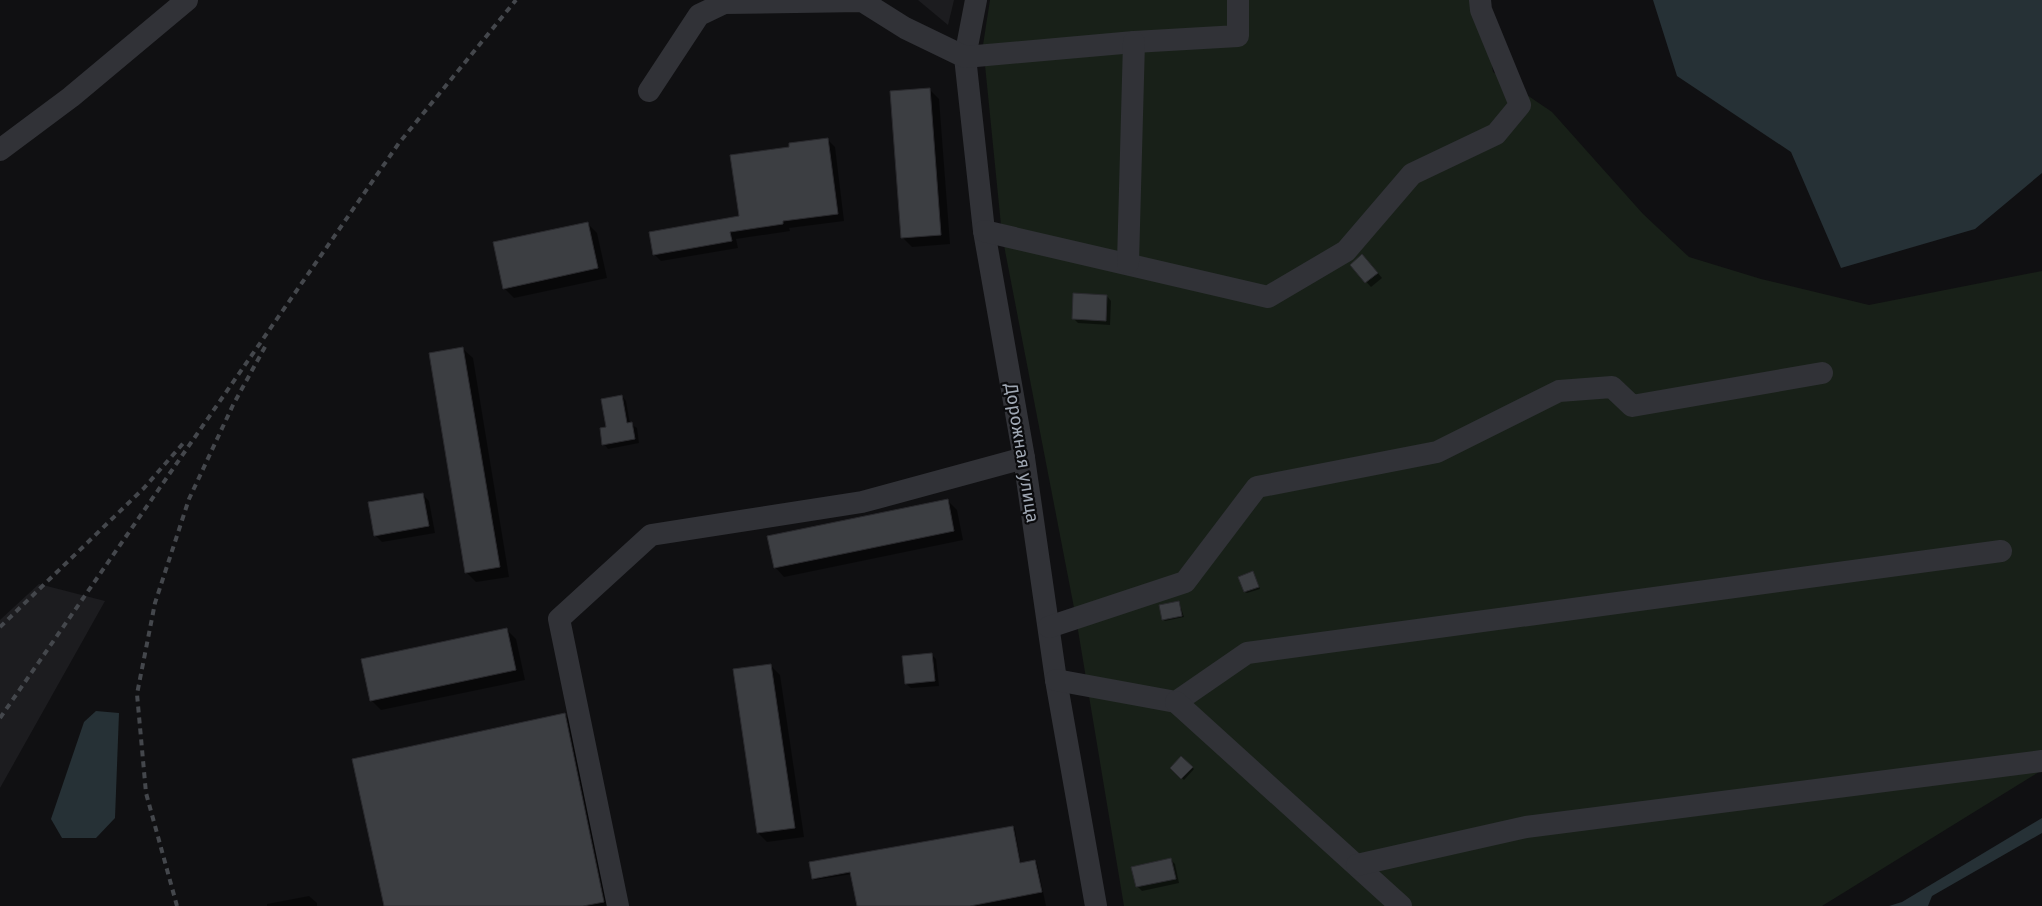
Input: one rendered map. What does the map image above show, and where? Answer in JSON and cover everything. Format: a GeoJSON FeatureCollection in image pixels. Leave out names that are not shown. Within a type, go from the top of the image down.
{"type":"FeatureCollection","features":[{"type":"Feature","properties":{"kind":"street"},"geometry":{"type":"LineString","coordinates":[[0,150],[71,96],[188,0]]}},
{"type":"Feature","properties":{"kind":"street","name":"Дорожная улица"},"geometry":{"type":"LineString","coordinates":[[976,0],[965,57],[984,231],[1024,458],[1056,680],[1096,906]]}},
{"type":"Feature","properties":{"kind":"street"},"geometry":{"type":"LineString","coordinates":[[649,91],[699,14],[724,3],[862,1],[904,28],[965,57],[1134,42],[1238,36],[1238,0]]}},
{"type":"Feature","properties":{"kind":"street"},"geometry":{"type":"LineString","coordinates":[[984,231],[1268,297],[1346,251],[1412,174],[1496,134],[1520,105],[1481,10],[1480,0]]}},
{"type":"Feature","properties":{"kind":"street"},"geometry":{"type":"LineString","coordinates":[[1128,263],[1134,42]]}},
{"type":"Feature","properties":{"kind":"street"},"geometry":{"type":"LineString","coordinates":[[1049,627],[1185,582],[1257,487],[1437,452],[1559,391],[1612,387],[1632,406],[1822,373]]}},
{"type":"Feature","properties":{"kind":"street"},"geometry":{"type":"LineString","coordinates":[[618,906],[559,619],[651,535],[862,502],[1024,458]]}},
{"type":"Feature","properties":{"kind":"street"},"geometry":{"type":"LineString","coordinates":[[1176,702],[1247,653],[2001,551]]}},
{"type":"Feature","properties":{"kind":"street"},"geometry":{"type":"LineString","coordinates":[[1056,680],[1176,702],[1401,906]]}},
{"type":"Feature","properties":{"kind":"street"},"geometry":{"type":"LineString","coordinates":[[1357,866],[1526,828],[2042,760]]}},
{"type":"Feature","properties":{"kind":"shaded area"},"geometry":{"type":"Polygon","coordinates":[[[918,0],[954,0],[948,25],[918,0]]]}},
{"type":"Feature","properties":{"kind":"shaded area"},"geometry":{"type":"Polygon","coordinates":[[[990,0],[1483,0],[1493,72],[1552,112],[1643,214],[1689,257],[1761,279],[1869,305],[2042,271],[2042,770],[1822,906],[1124,906],[1076,618],[1002,235],[983,45],[990,0]]]}},
{"type":"Feature","properties":{"kind":"shaded area"},"geometry":{"type":"Polygon","coordinates":[[[1653,0],[2042,0],[2042,173],[1975,229],[1841,268],[1791,152],[1677,76],[1653,0]]]}},
{"type":"Feature","properties":{"kind":"shaded area"},"geometry":{"type":"Polygon","coordinates":[[[39,584],[105,601],[0,788],[0,620],[39,584]]]}},
{"type":"Feature","properties":{"kind":"shaded area"},"geometry":{"type":"Polygon","coordinates":[[[96,711],[119,713],[115,818],[96,838],[62,838],[51,819],[84,722],[96,711]]]}},
{"type":"Feature","properties":{"kind":"shaded area"},"geometry":{"type":"Polygon","coordinates":[[[2042,818],[2042,833],[1932,896],[1928,906],[1889,906],[1902,902],[2042,818]]]}},
{"type":"Feature","properties":{"kind":"building"},"geometry":{"type":"Polygon","coordinates":[[[930,88],[941,235],[901,238],[890,91],[930,88]]]}},
{"type":"Feature","properties":{"kind":"building"},"geometry":{"type":"Polygon","coordinates":[[[828,138],[838,214],[783,221],[783,224],[730,232],[732,241],[653,255],[649,232],[739,216],[730,155],[789,147],[789,143],[828,138]]]}},
{"type":"Feature","properties":{"kind":"building"},"geometry":{"type":"Polygon","coordinates":[[[588,222],[598,268],[503,289],[493,242],[588,222]]]}},
{"type":"Feature","properties":{"kind":"building"},"geometry":{"type":"Polygon","coordinates":[[[1362,254],[1378,273],[1365,283],[1350,265],[1362,254]]]}},
{"type":"Feature","properties":{"kind":"building"},"geometry":{"type":"Polygon","coordinates":[[[1073,293],[1107,295],[1106,321],[1072,319],[1073,293]]]}},
{"type":"Feature","properties":{"kind":"building"},"geometry":{"type":"Polygon","coordinates":[[[463,347],[500,567],[465,573],[429,353],[463,347]]]}},
{"type":"Feature","properties":{"kind":"building"},"geometry":{"type":"Polygon","coordinates":[[[622,395],[627,423],[632,422],[635,439],[602,445],[600,428],[606,427],[601,399],[622,395]]]}},
{"type":"Feature","properties":{"kind":"building"},"geometry":{"type":"Polygon","coordinates":[[[423,493],[429,526],[374,536],[368,502],[423,493]]]}},
{"type":"Feature","properties":{"kind":"building"},"geometry":{"type":"Polygon","coordinates":[[[948,499],[954,531],[774,568],[767,536],[948,499]]]}},
{"type":"Feature","properties":{"kind":"building"},"geometry":{"type":"Polygon","coordinates":[[[1253,571],[1259,587],[1244,592],[1238,577],[1253,571]]]}},
{"type":"Feature","properties":{"kind":"building"},"geometry":{"type":"Polygon","coordinates":[[[1179,601],[1182,616],[1162,620],[1159,605],[1179,601]]]}},
{"type":"Feature","properties":{"kind":"building"},"geometry":{"type":"Polygon","coordinates":[[[507,628],[516,670],[370,701],[361,659],[507,628]]]}},
{"type":"Feature","properties":{"kind":"building"},"geometry":{"type":"Polygon","coordinates":[[[932,653],[935,681],[905,684],[902,656],[932,653]]]}},
{"type":"Feature","properties":{"kind":"building"},"geometry":{"type":"Polygon","coordinates":[[[771,664],[795,828],[757,833],[733,669],[771,664]]]}},
{"type":"Feature","properties":{"kind":"building"},"geometry":{"type":"Polygon","coordinates":[[[565,713],[604,902],[583,906],[384,906],[352,759],[565,713]]]}},
{"type":"Feature","properties":{"kind":"building"},"geometry":{"type":"Polygon","coordinates":[[[1181,756],[1193,767],[1181,779],[1170,768],[1181,756]]]}},
{"type":"Feature","properties":{"kind":"building"},"geometry":{"type":"Polygon","coordinates":[[[1013,826],[1020,863],[1035,860],[1042,892],[970,906],[857,906],[850,872],[812,879],[809,862],[1013,826]]]}},
{"type":"Feature","properties":{"kind":"building"},"geometry":{"type":"Polygon","coordinates":[[[1171,858],[1176,879],[1136,887],[1131,867],[1171,858]]]}},
{"type":"Feature","properties":{"kind":"railway"},"geometry":{"type":"LineString","coordinates":[[0,718],[399,143],[516,0]]}},
{"type":"Feature","properties":{"kind":"railway"},"geometry":{"type":"LineString","coordinates":[[177,906],[146,793],[137,694],[155,603],[189,499],[233,405],[266,345]]}},
{"type":"Feature","properties":{"kind":"railway"},"geometry":{"type":"LineString","coordinates":[[0,627],[144,488],[186,440]]}}]}
